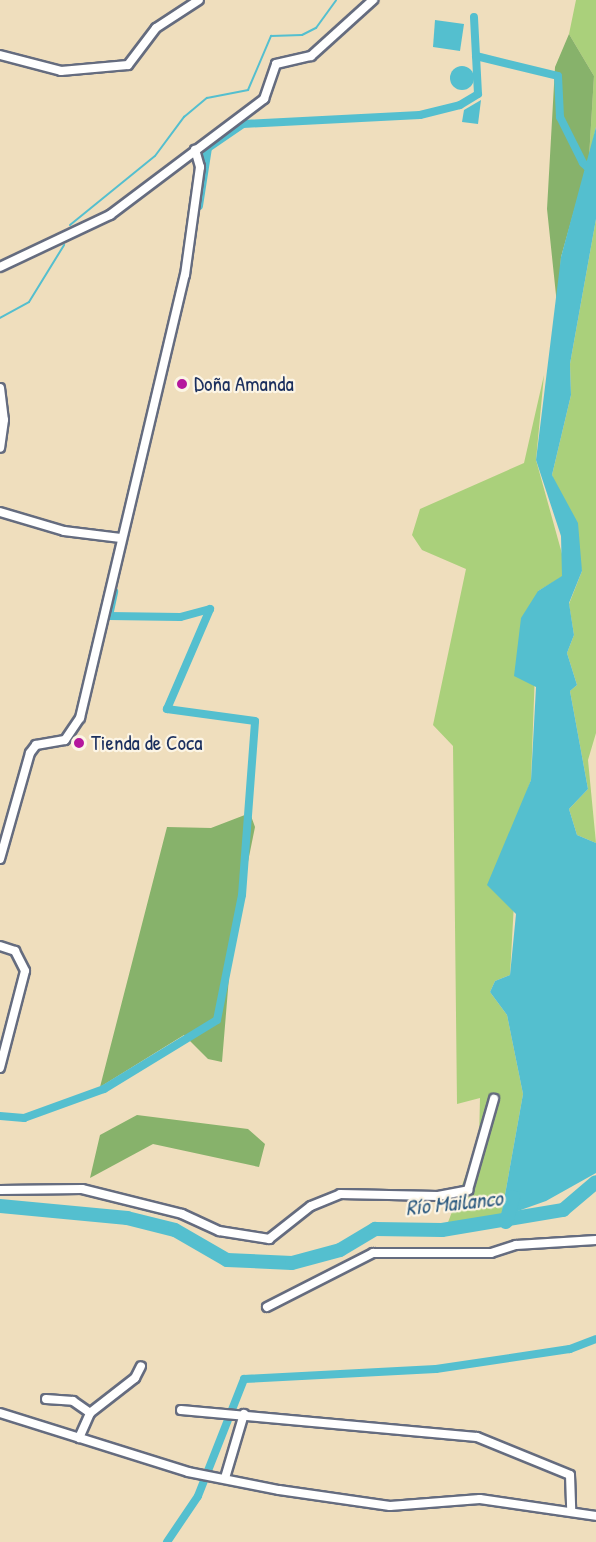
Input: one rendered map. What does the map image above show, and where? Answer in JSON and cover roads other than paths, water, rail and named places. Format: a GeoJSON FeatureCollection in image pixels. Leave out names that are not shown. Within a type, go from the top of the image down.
{"type":"FeatureCollection","features":[{"type":"Feature","properties":{"kind":"street"},"geometry":{"type":"LineString","coordinates":[[0,55],[61,71],[128,64],[156,28],[199,0]]}},
{"type":"Feature","properties":{"kind":"street"},"geometry":{"type":"LineString","coordinates":[[0,267],[110,215],[264,99],[276,64],[311,56],[373,0]]}},
{"type":"Feature","properties":{"kind":"street"},"geometry":{"type":"LineString","coordinates":[[0,859],[30,753],[36,745],[65,740],[80,718],[185,274],[200,167],[195,150]]}},
{"type":"Feature","properties":{"kind":"street"},"geometry":{"type":"LineString","coordinates":[[0,388],[0,448]]}},
{"type":"Feature","properties":{"kind":"street"},"geometry":{"type":"LineString","coordinates":[[0,512],[64,531],[121,538]]}},
{"type":"Feature","properties":{"kind":"street"},"geometry":{"type":"LineString","coordinates":[[0,946],[15,951],[25,971],[0,1068]]}},
{"type":"Feature","properties":{"kind":"street"},"geometry":{"type":"LineString","coordinates":[[0,1190],[82,1189],[182,1214],[219,1231],[269,1239],[311,1206],[340,1194],[438,1196],[468,1190],[494,1099]]}},
{"type":"Feature","properties":{"kind":"street"},"geometry":{"type":"LineString","coordinates":[[267,1307],[373,1252],[491,1252],[516,1245],[596,1240]]}},
{"type":"Feature","properties":{"kind":"street"},"geometry":{"type":"LineString","coordinates":[[79,1438],[90,1413],[135,1378],[141,1366]]}},
{"type":"Feature","properties":{"kind":"street"},"geometry":{"type":"LineString","coordinates":[[46,1399],[73,1401],[90,1413]]}},
{"type":"Feature","properties":{"kind":"street"},"geometry":{"type":"LineString","coordinates":[[181,1410],[477,1437],[570,1474],[571,1510]]}},
{"type":"Feature","properties":{"kind":"street"},"geometry":{"type":"LineString","coordinates":[[0,1413],[188,1472],[390,1506],[480,1499],[571,1510],[596,1516]]}},
{"type":"Feature","properties":{"kind":"street"},"geometry":{"type":"LineString","coordinates":[[225,1478],[244,1414]]}},
{"type":"Feature","properties":{"kind":"water"},"geometry":{"type":"Polygon","coordinates":[[[435,20],[464,24],[460,51],[433,47],[435,20]]]}},
{"type":"Feature","properties":{"kind":"water"},"geometry":{"type":"Polygon","coordinates":[[[462,66],[470,70],[474,78],[470,86],[462,90],[454,86],[450,78],[454,70],[462,66]]]}},
{"type":"Feature","properties":{"kind":"water"},"geometry":{"type":"Polygon","coordinates":[[[481,100],[478,124],[462,122],[464,110],[481,100]]]}},
{"type":"Feature","properties":{"kind":"water"},"geometry":{"type":"Polygon","coordinates":[[[596,127],[596,219],[570,364],[571,395],[552,475],[578,523],[582,571],[569,603],[574,635],[567,653],[577,685],[570,691],[588,789],[569,809],[577,835],[596,843],[596,1173],[546,1201],[501,1217],[523,1094],[507,1015],[490,992],[495,981],[510,975],[516,914],[487,885],[531,780],[536,687],[514,676],[521,618],[538,591],[562,576],[561,536],[536,460],[561,257],[596,127]]]}},
{"type":"Feature","properties":{"kind":"waterway"},"geometry":{"type":"LineString","coordinates":[[70,225],[155,156],[184,117],[207,98],[248,90],[271,36],[302,35],[316,28],[336,0]]}},
{"type":"Feature","properties":{"kind":"waterway"},"geometry":{"type":"LineString","coordinates":[[199,206],[208,148],[243,124],[420,115],[460,105],[478,94],[474,17]]}},
{"type":"Feature","properties":{"kind":"waterway"},"geometry":{"type":"LineString","coordinates":[[476,56],[558,76],[560,117],[583,163],[596,175]]}},
{"type":"Feature","properties":{"kind":"waterway"},"geometry":{"type":"LineString","coordinates":[[0,318],[29,302],[64,245]]}},
{"type":"Feature","properties":{"kind":"waterway"},"geometry":{"type":"LineString","coordinates":[[0,1116],[24,1118],[104,1089],[217,1020],[242,895],[255,721],[167,709],[210,609],[180,617],[109,616],[114,592]]}},
{"type":"Feature","properties":{"kind":"waterway","name":"Río Mailanco"},"geometry":{"type":"LineString","coordinates":[[0,1206],[127,1218],[175,1230],[227,1260],[292,1263],[340,1250],[375,1229],[442,1230],[563,1210],[596,1182]]}},
{"type":"Feature","properties":{"kind":"waterway"},"geometry":{"type":"LineString","coordinates":[[506,1222],[513,1197]]}},
{"type":"Feature","properties":{"kind":"waterway"},"geometry":{"type":"LineString","coordinates":[[167,1542],[198,1496],[244,1379],[436,1369],[570,1349],[596,1339]]}},
{"type":"Feature","properties":{"kind":"place","name":"Doña Amanda"},"geometry":{"type":"Point","coordinates":[182,384]}},
{"type":"Feature","properties":{"kind":"place","name":"Tienda de Coca"},"geometry":{"type":"Point","coordinates":[79,743]}}]}
